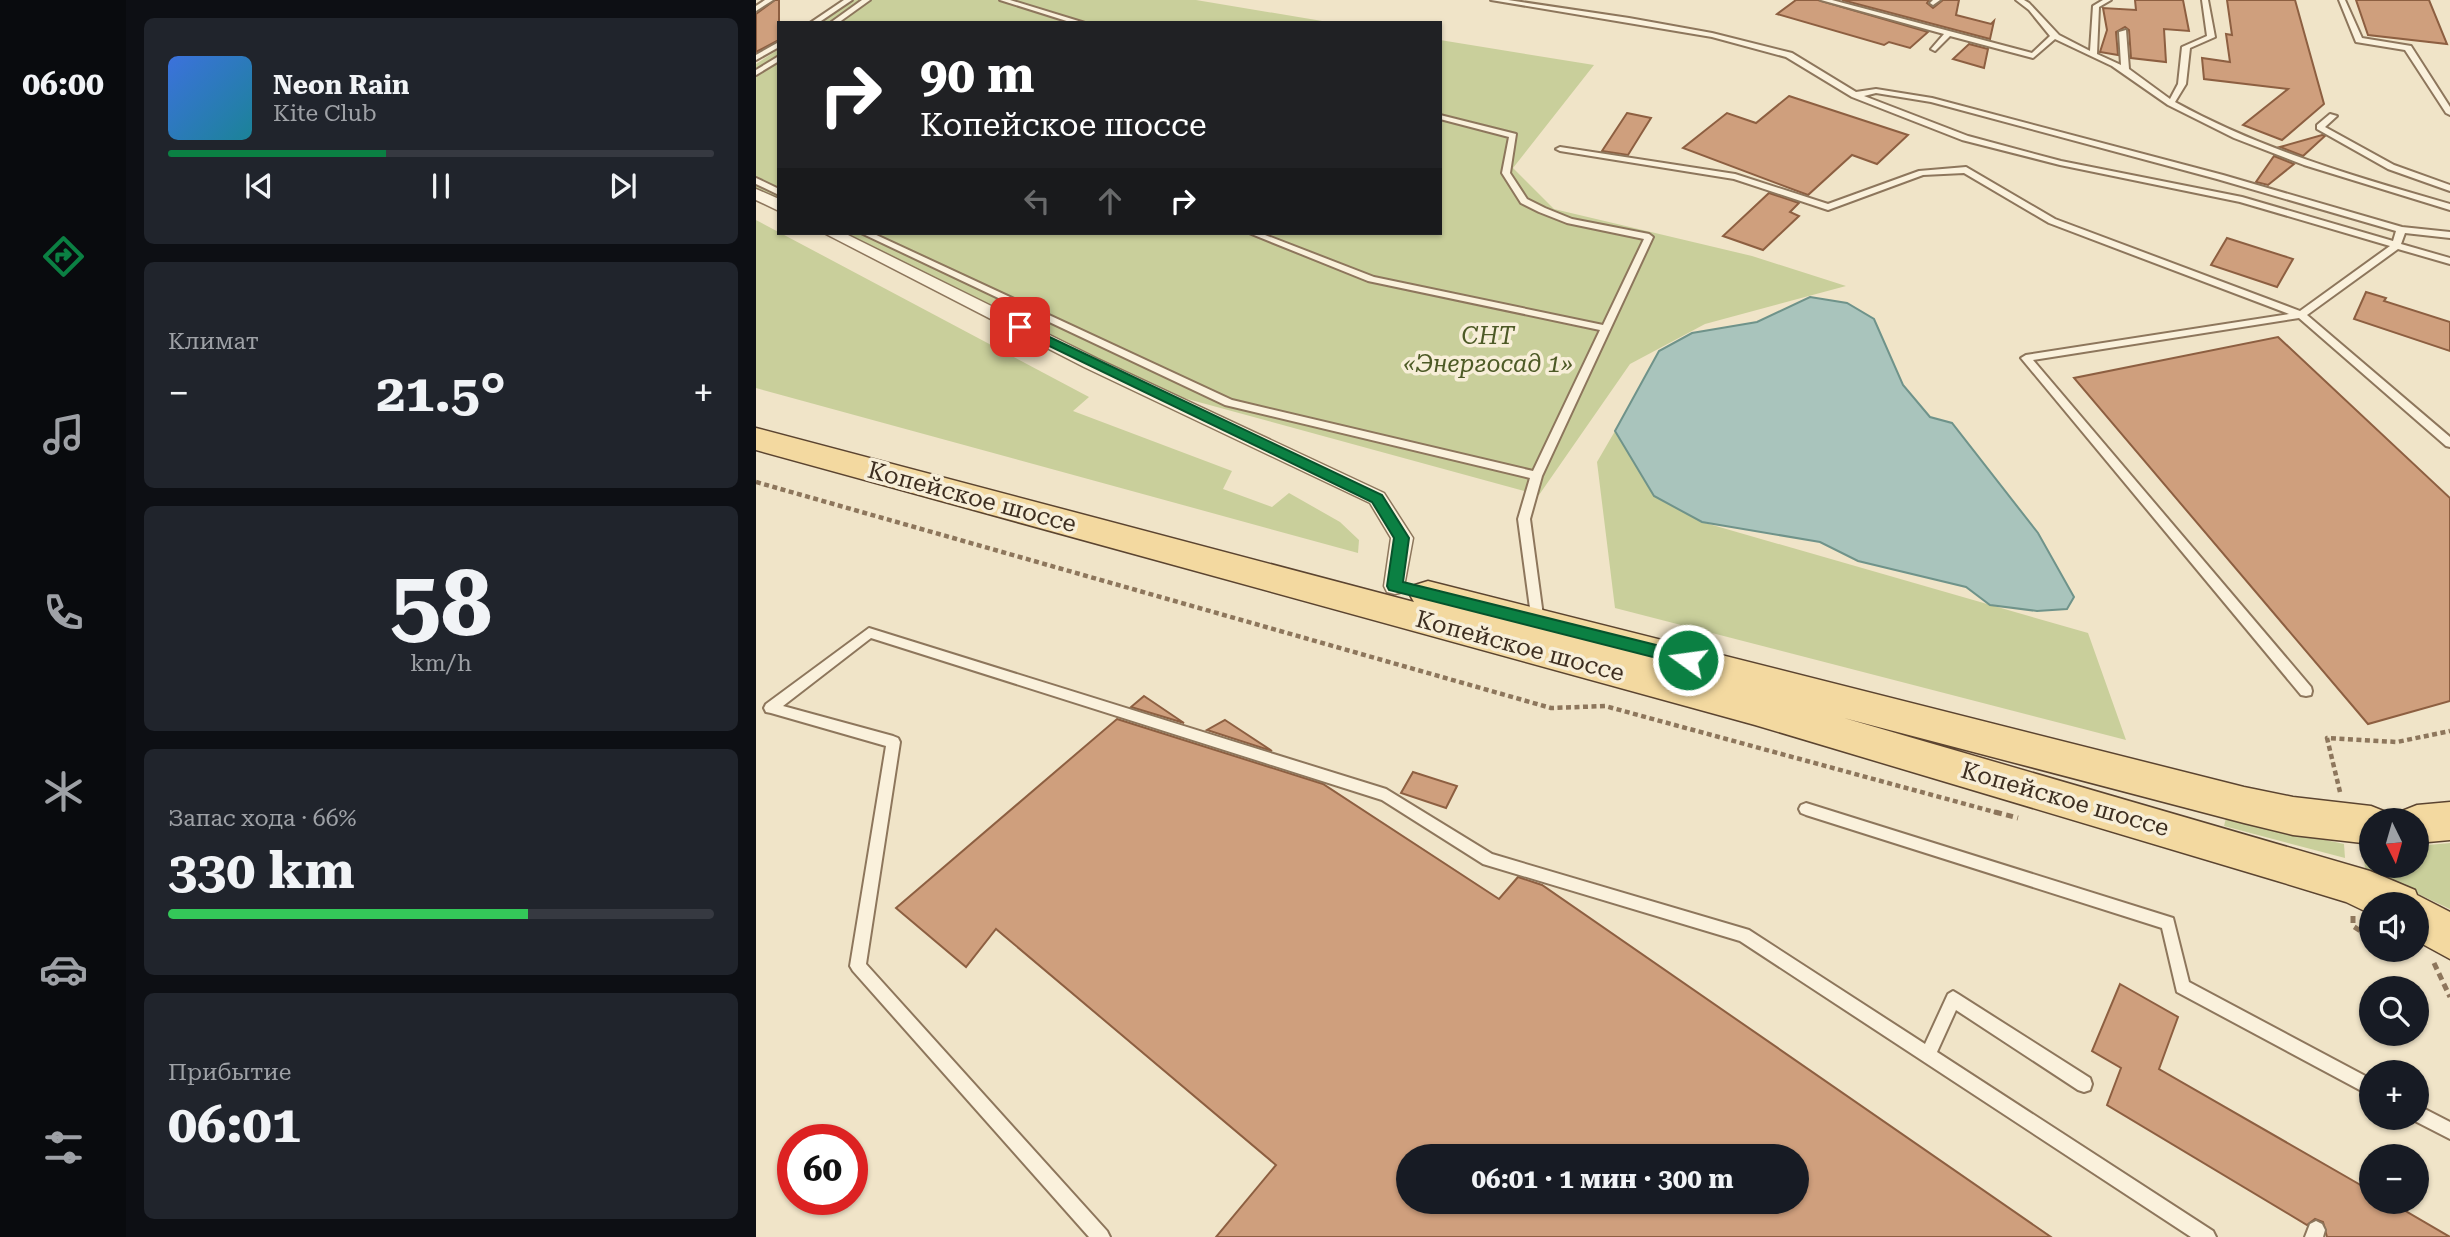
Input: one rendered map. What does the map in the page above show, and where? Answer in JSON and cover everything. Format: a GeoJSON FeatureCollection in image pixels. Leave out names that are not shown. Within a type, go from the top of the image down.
{"type":"FeatureCollection","features":[{"type":"Feature","properties":{"kind":"main road","name":"Копейское шоссе"},"geometry":{"type":"LineString","coordinates":[[756,413],[1395,586],[1764,679],[2244,805],[2293,816],[2359,824]]}},
{"type":"Feature","properties":{"kind":"main road","name":"Копейское шоссе"},"geometry":{"type":"LineString","coordinates":[[756,439],[1755,709],[2274,860],[2370,892]]}},
{"type":"Feature","properties":{"kind":"main road"},"geometry":{"type":"LineString","coordinates":[[2429,823],[2450,821]]}},
{"type":"Feature","properties":{"kind":"street"},"geometry":{"type":"LineString","coordinates":[[756,194],[777,205]]}},
{"type":"Feature","properties":{"kind":"street","name":"Копейское шоссе"},"geometry":{"type":"LineString","coordinates":[[836,235],[1091,363],[1377,498],[1402,538],[1395,586]]}},
{"type":"Feature","properties":{"kind":"lane"},"geometry":{"type":"LineString","coordinates":[[756,9],[770,0]]}},
{"type":"Feature","properties":{"kind":"lane"},"geometry":{"type":"LineString","coordinates":[[816,21],[849,0]]}},
{"type":"Feature","properties":{"kind":"lane"},"geometry":{"type":"LineString","coordinates":[[836,21],[867,0]]}},
{"type":"Feature","properties":{"kind":"lane"},"geometry":{"type":"LineString","coordinates":[[1003,0],[1074,21]]}},
{"type":"Feature","properties":{"kind":"lane"},"geometry":{"type":"LineString","coordinates":[[1494,0],[1653,24],[1788,55],[1855,95],[1965,138],[2008,151],[2242,200],[2450,261]]}},
{"type":"Feature","properties":{"kind":"lane"},"geometry":{"type":"LineString","coordinates":[[1824,0],[2033,57],[2054,36]]}},
{"type":"Feature","properties":{"kind":"lane"},"geometry":{"type":"LineString","coordinates":[[2020,0],[2040,15],[2054,36],[2125,69],[2171,103],[2257,144],[2366,182],[2450,207]]}},
{"type":"Feature","properties":{"kind":"lane"},"geometry":{"type":"LineString","coordinates":[[2094,53],[2096,6],[2108,0]]}},
{"type":"Feature","properties":{"kind":"lane"},"geometry":{"type":"LineString","coordinates":[[2171,103],[2182,84],[2186,47],[2211,37],[2205,0]]}},
{"type":"Feature","properties":{"kind":"lane"},"geometry":{"type":"LineString","coordinates":[[2342,0],[2358,40],[2408,48],[2450,113]]}},
{"type":"Feature","properties":{"kind":"lane"},"geometry":{"type":"LineString","coordinates":[[2123,32],[2125,69]]}},
{"type":"Feature","properties":{"kind":"lane"},"geometry":{"type":"LineString","coordinates":[[1935,48],[1948,34]]}},
{"type":"Feature","properties":{"kind":"lane"},"geometry":{"type":"LineString","coordinates":[[756,58],[777,45]]}},
{"type":"Feature","properties":{"kind":"lane"},"geometry":{"type":"LineString","coordinates":[[756,73],[777,59]]}},
{"type":"Feature","properties":{"kind":"lane"},"geometry":{"type":"LineString","coordinates":[[1855,95],[1876,91],[1932,100],[2220,177],[2401,230],[2450,235]]}},
{"type":"Feature","properties":{"kind":"lane"},"geometry":{"type":"LineString","coordinates":[[2333,116],[2320,127],[2390,167],[2450,188]]}},
{"type":"Feature","properties":{"kind":"lane"},"geometry":{"type":"LineString","coordinates":[[1442,118],[1513,136],[1506,173],[1524,201],[1570,221],[1649,237],[1536,476],[1524,519],[1538,623]]}},
{"type":"Feature","properties":{"kind":"lane"},"geometry":{"type":"LineString","coordinates":[[1560,149],[1735,177],[1828,207],[1922,173],[1966,170],[2052,221],[2301,315],[2450,443]]}},
{"type":"Feature","properties":{"kind":"lane"},"geometry":{"type":"LineString","coordinates":[[756,181],[777,191]]}},
{"type":"Feature","properties":{"kind":"lane"},"geometry":{"type":"LineString","coordinates":[[2306,691],[2026,358],[2301,315],[2396,246],[2401,230]]}},
{"type":"Feature","properties":{"kind":"lane"},"geometry":{"type":"LineString","coordinates":[[869,235],[1229,402],[1536,476]]}},
{"type":"Feature","properties":{"kind":"lane"},"geometry":{"type":"LineString","coordinates":[[1258,235],[1371,279],[1605,328]]}},
{"type":"Feature","properties":{"kind":"lane"},"geometry":{"type":"LineString","coordinates":[[1101,1237],[858,966],[893,742],[771,708],[869,633],[1386,795],[1488,859],[1744,935],[2207,1237]]}},
{"type":"Feature","properties":{"kind":"lane"},"geometry":{"type":"LineString","coordinates":[[1806,809],[2168,923],[2182,987],[2359,1082]]}},
{"type":"Feature","properties":{"kind":"lane"},"geometry":{"type":"LineString","coordinates":[[1928,1055],[1953,999],[2084,1084]]}},
{"type":"Feature","properties":{"kind":"lane"},"geometry":{"type":"LineString","coordinates":[[2429,1120],[2450,1131]]}},
{"type":"Feature","properties":{"kind":"path"},"geometry":{"type":"LineString","coordinates":[[756,482],[1551,708],[1605,706],[2021,819]]}},
{"type":"Feature","properties":{"kind":"path"},"geometry":{"type":"LineString","coordinates":[[2342,800],[2327,738],[2397,742],[2450,730]]}},
{"type":"Feature","properties":{"kind":"path"},"geometry":{"type":"LineString","coordinates":[[2353,908],[2353,926],[2359,930]]}},
{"type":"Feature","properties":{"kind":"path"},"geometry":{"type":"LineString","coordinates":[[2432,937],[2450,996]]}},
{"type":"Feature","properties":{"kind":"green space"},"geometry":{"type":"Polygon","coordinates":[[[854,0],[1196,0],[1322,21],[822,21],[854,0]]]}},
{"type":"Feature","properties":{"kind":"green space","name":"СНТ «Энергосад 1»"},"geometry":{"type":"Polygon","coordinates":[[[1442,40],[1594,65],[1513,168],[1554,209],[1752,256],[1846,286],[1705,324],[1630,364],[1539,495],[1158,391],[845,235],[1442,235],[1442,40]]]}},
{"type":"Feature","properties":{"kind":"green space"},"geometry":{"type":"Polygon","coordinates":[[[777,50],[777,200],[756,189],[756,64],[777,50]]]}},
{"type":"Feature","properties":{"kind":"green space"},"geometry":{"type":"Polygon","coordinates":[[[756,220],[777,231],[777,235],[784,235],[1089,397],[1073,411],[1232,471],[1223,489],[1272,507],[1289,493],[1340,522],[1359,540],[1358,553],[756,388],[756,220]]]}},
{"type":"Feature","properties":{"kind":"green space"},"geometry":{"type":"Polygon","coordinates":[[[1615,431],[1654,496],[1702,522],[2088,633],[2126,740],[1615,608],[1597,462],[1615,431]]]}},
{"type":"Feature","properties":{"kind":"green space"},"geometry":{"type":"Polygon","coordinates":[[[2226,818],[2344,844],[2345,858],[2224,826],[2226,818]]]}},
{"type":"Feature","properties":{"kind":"green space"},"geometry":{"type":"Polygon","coordinates":[[[2450,843],[2450,909],[2429,899],[2429,892],[2414,892],[2384,878],[2429,878],[2429,845],[2450,843]]]}},
{"type":"Feature","properties":{"kind":"water"},"geometry":{"type":"Polygon","coordinates":[[[1810,297],[1847,303],[1874,319],[1903,385],[1930,417],[1952,423],[2038,533],[2074,597],[2067,609],[2037,611],[1990,605],[1966,587],[1858,561],[1820,542],[1702,522],[1654,496],[1615,431],[1659,351],[1692,333],[1757,322],[1810,297]]]}},
{"type":"Feature","properties":{"kind":"building"},"geometry":{"type":"Polygon","coordinates":[[[779,0],[777,41],[756,52],[756,14],[779,0]]]}},
{"type":"Feature","properties":{"kind":"building"},"geometry":{"type":"Polygon","coordinates":[[[1796,0],[1818,0],[1928,32],[1910,48],[1889,42],[1884,45],[1777,14],[1796,0]]]}},
{"type":"Feature","properties":{"kind":"building"},"geometry":{"type":"Polygon","coordinates":[[[1842,0],[1929,0],[1927,3],[1933,8],[1943,0],[1959,0],[1956,15],[1991,24],[1994,21],[1990,39],[1842,0]]]}},
{"type":"Feature","properties":{"kind":"building"},"geometry":{"type":"Polygon","coordinates":[[[2135,0],[2183,0],[2189,31],[2164,29],[2166,62],[2131,58],[2129,30],[2125,27],[2116,32],[2118,55],[2100,52],[2107,30],[2103,8],[2136,10],[2135,0]]]}},
{"type":"Feature","properties":{"kind":"building"},"geometry":{"type":"Polygon","coordinates":[[[2227,0],[2295,0],[2324,104],[2282,140],[2243,125],[2288,89],[2204,79],[2202,58],[2230,62],[2226,34],[2232,35],[2227,0]]]}},
{"type":"Feature","properties":{"kind":"building"},"geometry":{"type":"Polygon","coordinates":[[[2356,0],[2429,0],[2447,44],[2368,35],[2356,0]]]}},
{"type":"Feature","properties":{"kind":"building"},"geometry":{"type":"Polygon","coordinates":[[[1969,44],[1988,49],[1984,68],[1953,59],[1969,44]]]}},
{"type":"Feature","properties":{"kind":"building"},"geometry":{"type":"Polygon","coordinates":[[[1789,96],[1908,135],[1877,164],[1852,155],[1808,195],[1683,148],[1727,113],[1756,123],[1789,96]]]}},
{"type":"Feature","properties":{"kind":"building"},"geometry":{"type":"Polygon","coordinates":[[[1627,113],[1651,118],[1628,155],[1602,151],[1627,113]]]}},
{"type":"Feature","properties":{"kind":"building"},"geometry":{"type":"Polygon","coordinates":[[[2325,136],[2303,156],[2280,147],[2325,136]]]}},
{"type":"Feature","properties":{"kind":"building"},"geometry":{"type":"Polygon","coordinates":[[[2274,156],[2294,164],[2268,185],[2256,182],[2274,156]]]}},
{"type":"Feature","properties":{"kind":"building"},"geometry":{"type":"Polygon","coordinates":[[[1769,193],[1799,203],[1790,212],[1799,216],[1763,250],[1723,236],[1769,193]]]}},
{"type":"Feature","properties":{"kind":"building"},"geometry":{"type":"Polygon","coordinates":[[[2227,238],[2293,259],[2277,287],[2211,265],[2227,238]]]}},
{"type":"Feature","properties":{"kind":"building"},"geometry":{"type":"Polygon","coordinates":[[[2366,292],[2386,298],[2384,301],[2450,322],[2450,351],[2354,319],[2366,292]]]}},
{"type":"Feature","properties":{"kind":"building"},"geometry":{"type":"Polygon","coordinates":[[[2278,337],[2450,498],[2450,701],[2368,724],[2074,378],[2278,337]]]}},
{"type":"Feature","properties":{"kind":"building"},"geometry":{"type":"Polygon","coordinates":[[[1144,696],[1184,723],[1131,707],[1144,696]]]}},
{"type":"Feature","properties":{"kind":"building"},"geometry":{"type":"Polygon","coordinates":[[[1117,719],[1323,784],[1499,899],[1518,877],[1542,885],[2051,1237],[1216,1237],[1276,1165],[996,929],[966,967],[896,908],[1117,719]]]}},
{"type":"Feature","properties":{"kind":"building"},"geometry":{"type":"Polygon","coordinates":[[[1225,720],[1272,751],[1207,730],[1225,720]]]}},
{"type":"Feature","properties":{"kind":"building"},"geometry":{"type":"Polygon","coordinates":[[[1413,772],[1457,786],[1446,808],[1401,793],[1413,772]]]}},
{"type":"Feature","properties":{"kind":"building"},"geometry":{"type":"Polygon","coordinates":[[[2120,984],[2178,1017],[2159,1069],[2359,1184],[2359,1214],[2411,1214],[2450,1237],[2327,1237],[2323,1222],[2315,1219],[2307,1225],[2107,1105],[2121,1068],[2092,1051],[2120,984]]]}},
{"type":"Feature","properties":{"kind":"route"},"geometry":{"type":"LineString","coordinates":[[1020,327],[1377,498],[1402,538],[1395,586],[1688,660]]}}]}
